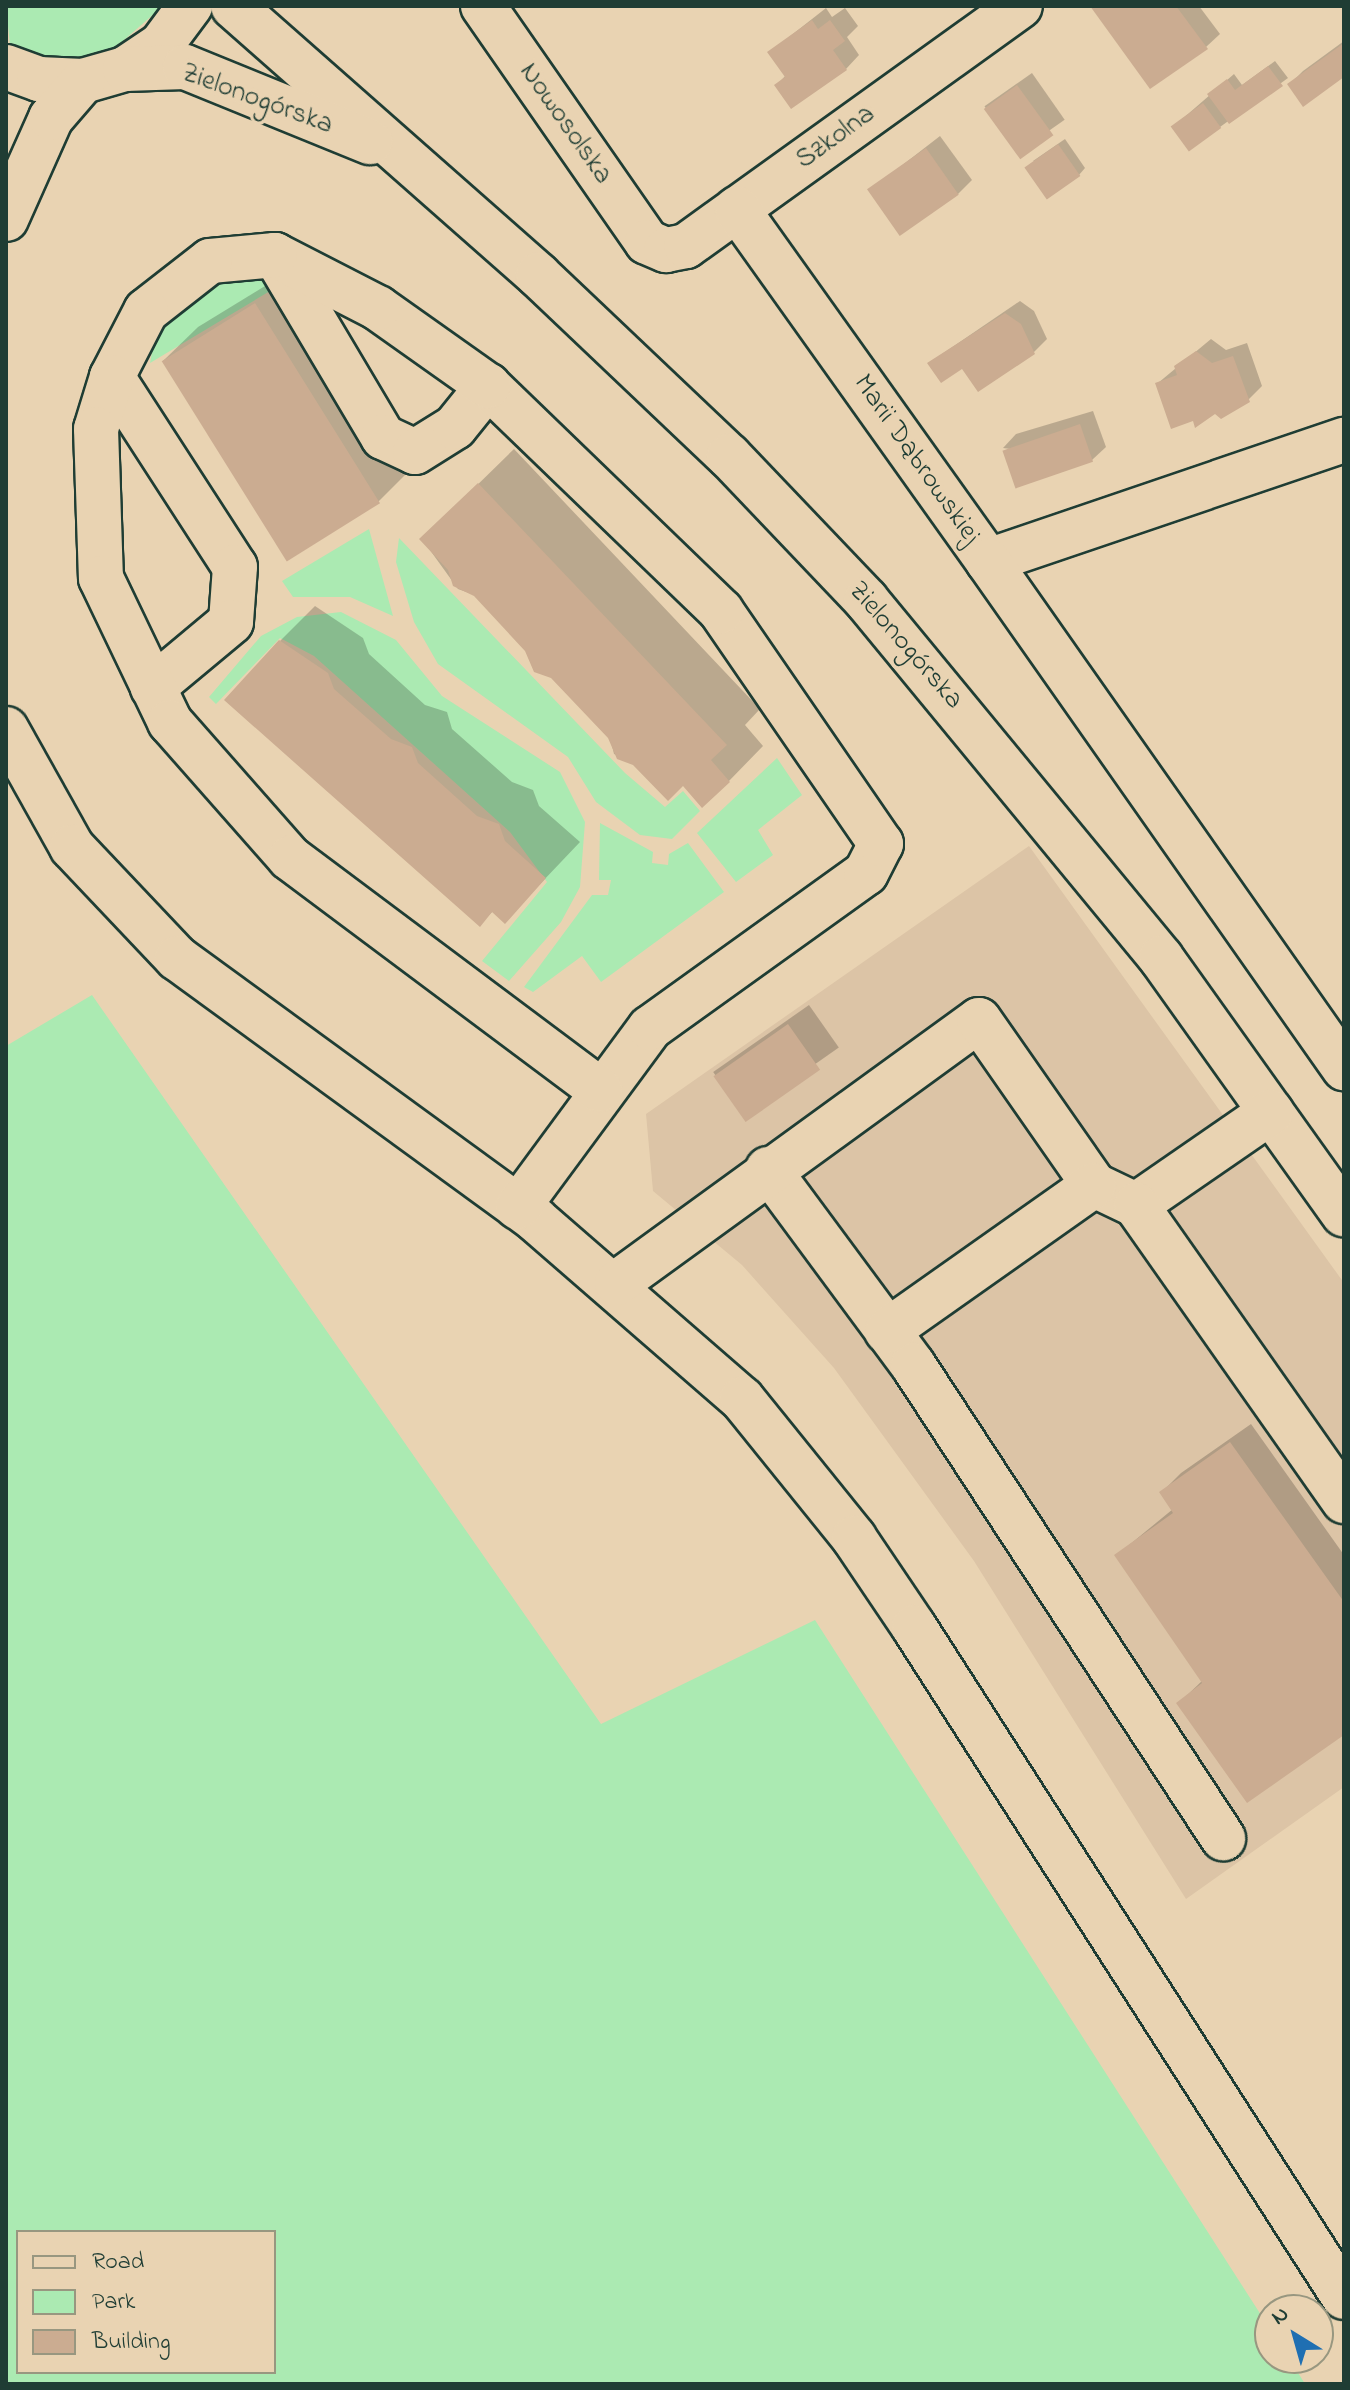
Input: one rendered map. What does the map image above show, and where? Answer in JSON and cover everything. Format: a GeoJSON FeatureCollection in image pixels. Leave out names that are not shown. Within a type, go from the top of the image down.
{"type":"FeatureCollection","features":[{"type":"Feature","properties":{"kind":"street"},"geometry":{"type":"LineString","coordinates":[[6,67],[39,79],[83,81],[125,69],[161,45],[190,6]]}},
{"type":"Feature","properties":{"kind":"street","name":"Zielonogórska"},"geometry":{"type":"LineString","coordinates":[[233,6],[387,149],[538,275],[729,456],[866,600],[1151,946],[1344,1215]]}},
{"type":"Feature","properties":{"kind":"street","name":"Nowosolska"},"geometry":{"type":"LineString","coordinates":[[483,6],[647,242]]}},
{"type":"Feature","properties":{"kind":"street","name":"Szkolna"},"geometry":{"type":"LineString","coordinates":[[647,242],[666,250],[686,246],[1020,6]]}},
{"type":"Feature","properties":{"kind":"street","name":"Zielonogórska"},"geometry":{"type":"LineString","coordinates":[[125,69],[185,67],[387,149]]}},
{"type":"Feature","properties":{"kind":"street"},"geometry":{"type":"LineString","coordinates":[[6,219],[51,118],[83,81]]}},
{"type":"Feature","properties":{"kind":"street","name":"Marii Dąbrowskiej"},"geometry":{"type":"LineString","coordinates":[[737,209],[988,561],[1344,440]]}},
{"type":"Feature","properties":{"kind":"street"},"geometry":{"type":"LineString","coordinates":[[275,255],[383,437],[415,452],[455,427],[488,386]]}},
{"type":"Feature","properties":{"kind":"street"},"geometry":{"type":"LineString","coordinates":[[518,1207],[600,1090],[650,1028],[866,873],[881,844],[721,611],[488,386],[378,308],[275,255],[210,261],[146,311],[112,377],[96,429],[101,578],[170,722],[290,858],[600,1090]]}},
{"type":"Feature","properties":{"kind":"street"},"geometry":{"type":"LineString","coordinates":[[112,377],[235,567],[231,622],[153,687]]}},
{"type":"Feature","properties":{"kind":"street"},"geometry":{"type":"LineString","coordinates":[[988,561],[1344,1068]]}},
{"type":"Feature","properties":{"kind":"street"},"geometry":{"type":"LineString","coordinates":[[6,729],[72,847],[177,958],[617,1283],[742,1399],[854,1538],[1344,2297]]}},
{"type":"Feature","properties":{"kind":"street"},"geometry":{"type":"LineString","coordinates":[[617,1283],[768,1169],[979,1020],[1094,1185],[1136,1205],[1344,1501]]}},
{"type":"Feature","properties":{"kind":"street"},"geometry":{"type":"LineString","coordinates":[[1136,1205],[1271,1112]]}},
{"type":"Feature","properties":{"kind":"street"},"geometry":{"type":"LineString","coordinates":[[768,1169],[887,1331],[1223,1838]]}},
{"type":"Feature","properties":{"kind":"street"},"geometry":{"type":"LineString","coordinates":[[887,1331],[1094,1185]]}},
{"type":"Feature","properties":{"kind":"shaded area"},"geometry":{"type":"Polygon","coordinates":[[[1029,846],[1344,1283],[1344,1787],[1186,1899],[974,1561],[834,1368],[742,1265],[653,1191],[646,1114],[1029,846]]]}},
{"type":"Feature","properties":{"kind":"green space"},"geometry":{"type":"Polygon","coordinates":[[[6,6],[163,6],[115,48],[80,58],[44,57],[10,45],[6,6]]]}},
{"type":"Feature","properties":{"kind":"green space"},"geometry":{"type":"Polygon","coordinates":[[[246,272],[275,288],[150,363],[158,318],[199,282],[246,272]]]}},
{"type":"Feature","properties":{"kind":"green space"},"geometry":{"type":"Polygon","coordinates":[[[369,529],[393,616],[350,597],[293,597],[282,581],[369,529]]]}},
{"type":"Feature","properties":{"kind":"green space"},"geometry":{"type":"Polygon","coordinates":[[[399,538],[625,773],[665,807],[683,791],[700,811],[672,839],[640,835],[596,802],[568,757],[438,664],[414,622],[396,562],[399,538]]]}},
{"type":"Feature","properties":{"kind":"green space"},"geometry":{"type":"Polygon","coordinates":[[[341,612],[396,640],[442,696],[560,772],[585,822],[580,887],[561,922],[509,981],[482,961],[547,882],[510,832],[314,656],[280,638],[216,704],[209,697],[261,636],[297,617],[341,612]]]}},
{"type":"Feature","properties":{"kind":"green space"},"geometry":{"type":"Polygon","coordinates":[[[777,758],[802,795],[758,830],[773,855],[736,882],[697,833],[777,758]]]}},
{"type":"Feature","properties":{"kind":"green space"},"geometry":{"type":"Polygon","coordinates":[[[600,823],[653,852],[652,863],[668,865],[669,854],[688,843],[724,892],[601,982],[582,956],[533,992],[524,987],[592,895],[608,895],[611,880],[599,880],[600,823]]]}},
{"type":"Feature","properties":{"kind":"green space"},"geometry":{"type":"Polygon","coordinates":[[[92,995],[601,1724],[815,1620],[1254,2304],[1254,2374],[1299,2374],[1305,2384],[6,2384],[6,1046],[92,995]]]}},
{"type":"Feature","properties":{"kind":"building"},"geometry":{"type":"Polygon","coordinates":[[[1090,6],[1176,6],[1208,49],[1150,89],[1090,6]]]}},
{"type":"Feature","properties":{"kind":"building"},"geometry":{"type":"Polygon","coordinates":[[[812,20],[818,29],[830,20],[845,41],[833,50],[847,70],[791,109],[774,85],[785,77],[767,52],[812,20]]]}},
{"type":"Feature","properties":{"kind":"building"},"geometry":{"type":"Polygon","coordinates":[[[1344,43],[1344,77],[1303,107],[1287,84],[1344,43]]]}},
{"type":"Feature","properties":{"kind":"building"},"geometry":{"type":"Polygon","coordinates":[[[1268,66],[1283,86],[1229,124],[1207,94],[1227,79],[1235,90],[1268,66]]]}},
{"type":"Feature","properties":{"kind":"building"},"geometry":{"type":"Polygon","coordinates":[[[1017,85],[1053,135],[1020,159],[984,109],[1017,85]]]}},
{"type":"Feature","properties":{"kind":"building"},"geometry":{"type":"Polygon","coordinates":[[[1203,103],[1221,128],[1189,152],[1171,127],[1203,103]]]}},
{"type":"Feature","properties":{"kind":"building"},"geometry":{"type":"Polygon","coordinates":[[[1058,144],[1080,176],[1047,199],[1024,168],[1058,144]]]}},
{"type":"Feature","properties":{"kind":"building"},"geometry":{"type":"Polygon","coordinates":[[[926,148],[959,195],[900,236],[867,189],[926,148]]]}},
{"type":"Feature","properties":{"kind":"building"},"geometry":{"type":"Polygon","coordinates":[[[255,303],[380,503],[287,561],[162,361],[255,303]]]}},
{"type":"Feature","properties":{"kind":"building"},"geometry":{"type":"Polygon","coordinates":[[[1005,313],[1021,324],[1035,354],[978,392],[962,369],[941,383],[927,363],[1005,313]]]}},
{"type":"Feature","properties":{"kind":"building"},"geometry":{"type":"Polygon","coordinates":[[[1196,351],[1212,363],[1233,356],[1250,402],[1221,419],[1215,414],[1195,428],[1193,421],[1171,429],[1155,383],[1177,375],[1174,366],[1196,351]]]}},
{"type":"Feature","properties":{"kind":"building"},"geometry":{"type":"Polygon","coordinates":[[[1080,424],[1093,462],[1015,489],[1002,451],[1080,424]]]}},
{"type":"Feature","properties":{"kind":"building"},"geometry":{"type":"Polygon","coordinates":[[[478,483],[727,745],[711,760],[730,782],[702,808],[683,786],[668,801],[633,765],[617,759],[608,738],[551,678],[534,672],[525,651],[474,596],[453,586],[448,570],[419,539],[478,483]]]}},
{"type":"Feature","properties":{"kind":"building"},"geometry":{"type":"Polygon","coordinates":[[[279,640],[328,673],[334,689],[391,739],[412,747],[418,763],[477,816],[499,824],[505,841],[546,878],[505,924],[492,912],[480,927],[224,700],[279,640]]]}},
{"type":"Feature","properties":{"kind":"building"},"geometry":{"type":"Polygon","coordinates":[[[788,1024],[820,1070],[746,1122],[713,1076],[788,1024]]]}},
{"type":"Feature","properties":{"kind":"building"},"geometry":{"type":"Polygon","coordinates":[[[1230,1442],[1344,1602],[1344,1735],[1247,1803],[1176,1703],[1202,1683],[1114,1555],[1173,1513],[1159,1492],[1230,1442]]]}}]}
